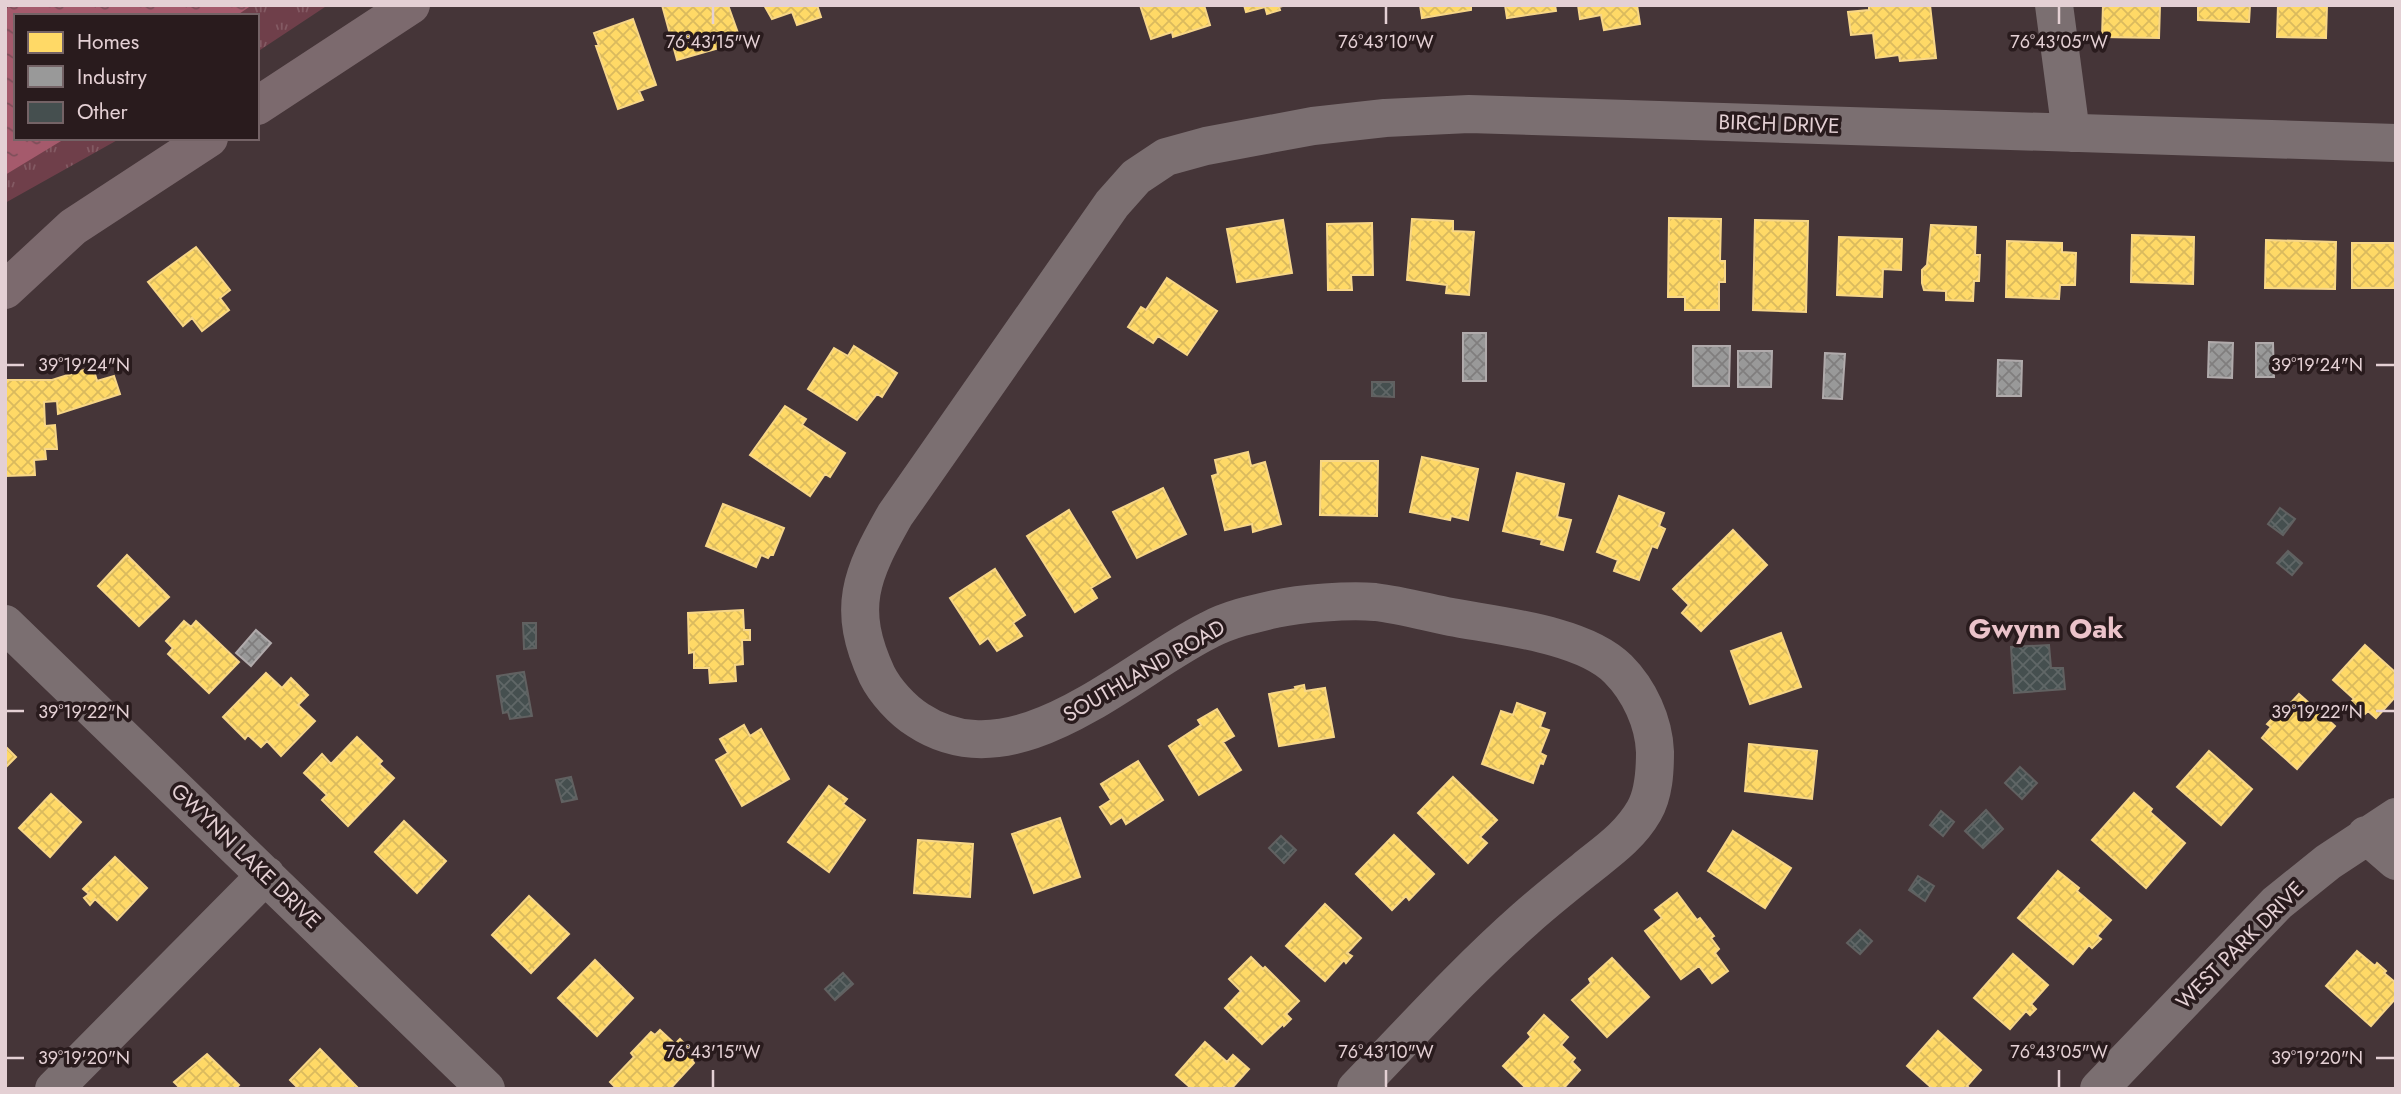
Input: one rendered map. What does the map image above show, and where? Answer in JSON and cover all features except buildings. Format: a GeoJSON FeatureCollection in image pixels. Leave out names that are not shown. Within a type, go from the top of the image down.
{"type":"FeatureCollection","features":[{"type":"Feature","properties":{"kind":"main road"},"geometry":{"type":"LineString","coordinates":[[259,105],[411,5]]}},
{"type":"Feature","properties":{"kind":"main road"},"geometry":{"type":"LineString","coordinates":[[5,290],[73,227],[206,140]]}},
{"type":"Feature","properties":{"kind":"main road"},"geometry":{"type":"LineString","coordinates":[[5,256],[73,227]]}},
{"type":"Feature","properties":{"kind":"street"},"geometry":{"type":"LineString","coordinates":[[2054,5],[2071,132]]}},
{"type":"Feature","properties":{"kind":"street","name":"BIRCH DRIVE"},"geometry":{"type":"LineString","coordinates":[[1166,157],[1206,146],[1312,126],[1385,118],[1469,114],[2396,143]]}},
{"type":"Feature","properties":{"kind":"street","name":"SOUTHLAND ROAD"},"geometry":{"type":"LineString","coordinates":[[1166,157],[1136,177],[1112,204],[895,515],[871,557],[862,592],[860,624],[867,653],[880,681],[909,714],[935,731],[977,739],[1016,736],[1054,723],[1208,630],[1240,617],[1280,608],[1374,602],[1550,636],[1585,648],[1617,668],[1641,700],[1654,735],[1656,773],[1647,808],[1627,836],[1525,920],[1462,979],[1356,1089]]}},
{"type":"Feature","properties":{"kind":"street","name":"GWYNN LAKE DRIVE"},"geometry":{"type":"LineString","coordinates":[[5,624],[486,1089]]}},
{"type":"Feature","properties":{"kind":"street"},"geometry":{"type":"LineString","coordinates":[[2381,826],[2396,861]]}},
{"type":"Feature","properties":{"kind":"street","name":"WEST PARK DRIVE"},"geometry":{"type":"LineString","coordinates":[[2099,1089],[2277,903],[2381,826]]}},
{"type":"Feature","properties":{"kind":"street"},"geometry":{"type":"LineString","coordinates":[[54,1089],[266,875]]}},
{"type":"Feature","properties":{"kind":"green space"},"geometry":{"type":"Polygon","coordinates":[[[5,5],[328,5],[259,51],[259,14],[14,14],[14,140],[117,140],[5,203],[5,5]]]}},
{"type":"Feature","properties":{"kind":"water"},"geometry":{"type":"Polygon","coordinates":[[[10,5],[252,5],[239,14],[14,14],[14,140],[63,140],[5,175],[5,11],[10,5]]]}},
{"type":"Feature","properties":{"kind":"district","name":"Gwynn Oak"},"geometry":{"type":"Point","coordinates":[2046,628]}}]}
